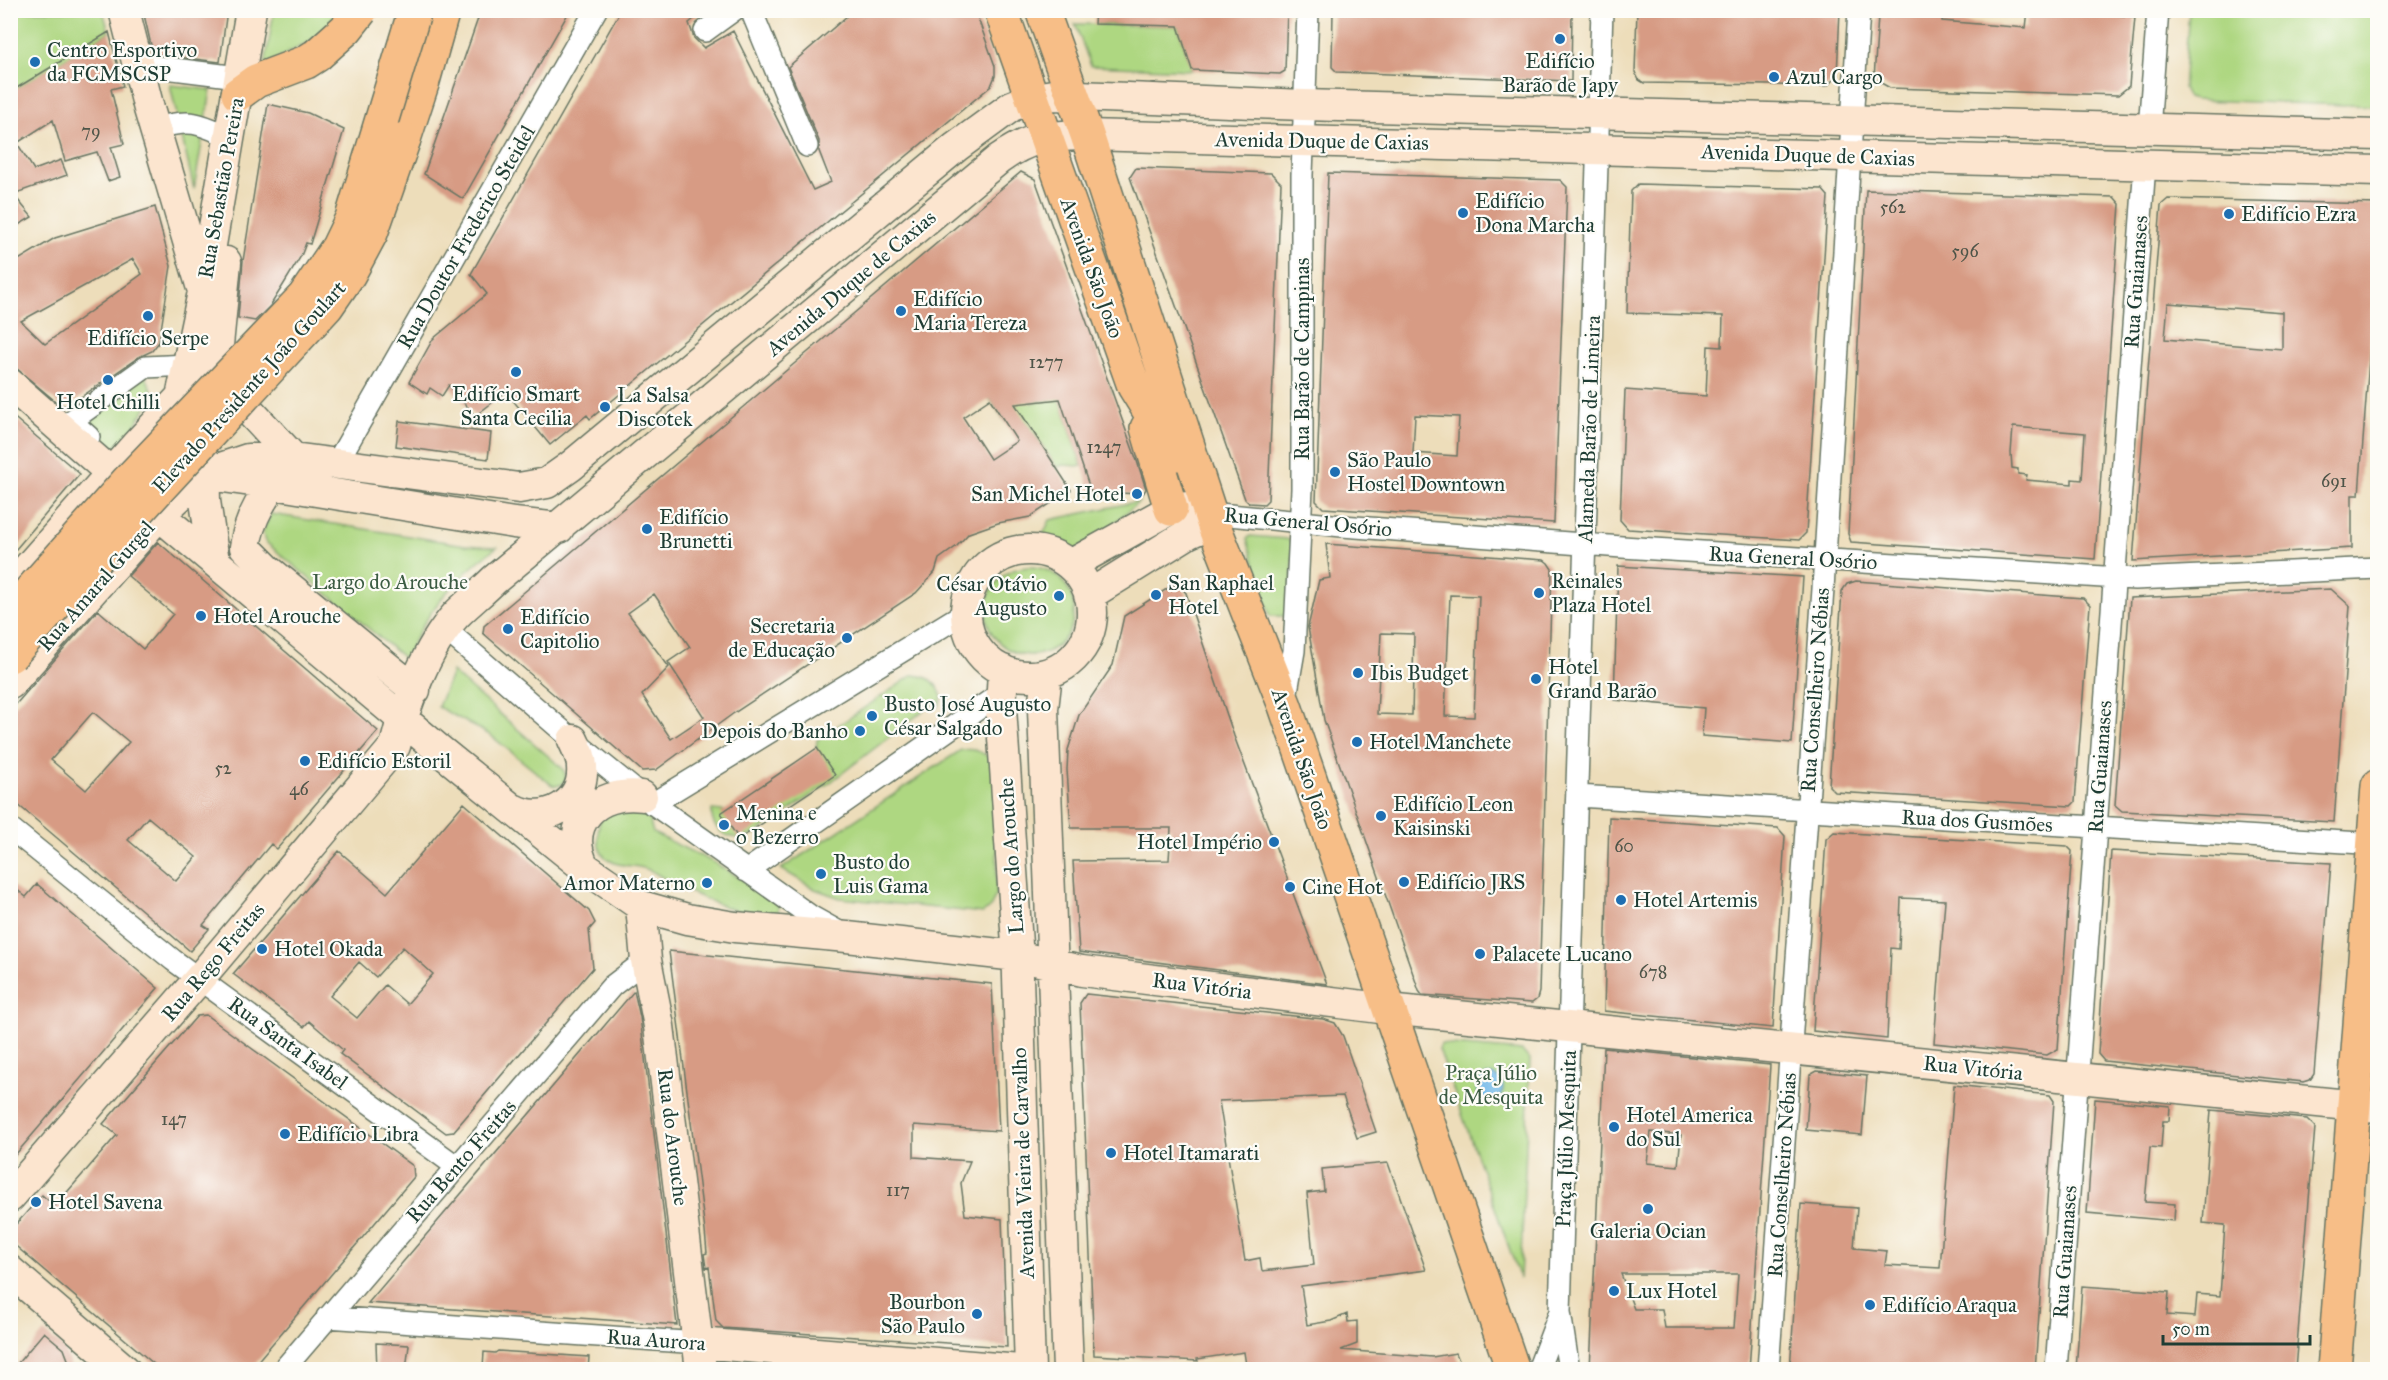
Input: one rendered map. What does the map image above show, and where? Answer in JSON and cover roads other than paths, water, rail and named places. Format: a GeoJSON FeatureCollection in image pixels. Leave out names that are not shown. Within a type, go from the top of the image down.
{"type":"FeatureCollection","features":[{"type":"Feature","properties":{"kind":"main road"},"geometry":{"type":"LineString","coordinates":[[230,107],[256,81],[306,62],[317,55],[346,29],[361,10]]}},
{"type":"Feature","properties":{"kind":"main road","name":"Elevado Presidente João Goulart"},"geometry":{"type":"LineString","coordinates":[[10,614],[127,482],[285,318],[319,277],[338,247],[352,218],[415,10]]}},
{"type":"Feature","properties":{"kind":"main road","name":"Elevado Presidente João Goulart"},"geometry":{"type":"LineString","coordinates":[[10,656],[139,510],[327,306],[344,282],[371,233],[428,63],[443,10]]}},
{"type":"Feature","properties":{"kind":"main road"},"geometry":{"type":"LineString","coordinates":[[428,63],[462,10]]}},
{"type":"Feature","properties":{"kind":"main road","name":"Avenida São João"},"geometry":{"type":"LineString","coordinates":[[1001,10],[1134,386],[1168,438],[1211,519]]}},
{"type":"Feature","properties":{"kind":"main road","name":"Avenida São João"},"geometry":{"type":"LineString","coordinates":[[1042,10],[1087,135],[1211,519],[1285,706],[1388,1009]]}},
{"type":"Feature","properties":{"kind":"main road"},"geometry":{"type":"LineString","coordinates":[[1134,386],[1171,509]]}},
{"type":"Feature","properties":{"kind":"main road"},"geometry":{"type":"LineString","coordinates":[[2334,1370],[2365,1107],[2378,786]]}},
{"type":"Feature","properties":{"kind":"main road"},"geometry":{"type":"LineString","coordinates":[[1388,1009],[1513,1370]]}},
{"type":"Feature","properties":{"kind":"street"},"geometry":{"type":"LineString","coordinates":[[124,10],[149,109],[203,292]]}},
{"type":"Feature","properties":{"kind":"street","name":"Rua Sebastião Pereira"},"geometry":{"type":"LineString","coordinates":[[202,366],[203,292],[230,107],[251,10]]}},
{"type":"Feature","properties":{"kind":"street","name":"Rua Doutor Frederico Steidel"},"geometry":{"type":"LineString","coordinates":[[336,464],[596,10]]}},
{"type":"Feature","properties":{"kind":"street"},"geometry":{"type":"LineString","coordinates":[[705,31],[734,10]]}},
{"type":"Feature","properties":{"kind":"street"},"geometry":{"type":"LineString","coordinates":[[751,10],[807,146]]}},
{"type":"Feature","properties":{"kind":"street","name":"Rua Barão de Campinas"},"geometry":{"type":"LineString","coordinates":[[1285,706],[1294,651],[1302,489],[1303,140],[1308,10]]}},
{"type":"Feature","properties":{"kind":"street","name":"Alameda Barão de Limeira"},"geometry":{"type":"LineString","coordinates":[[1569,1027],[1602,10]]}},
{"type":"Feature","properties":{"kind":"street","name":"Rua Conselheiro Nébias"},"geometry":{"type":"LineString","coordinates":[[1768,1370],[1824,560],[1858,10]]}},
{"type":"Feature","properties":{"kind":"street"},"geometry":{"type":"LineString","coordinates":[[2149,129],[2158,10]]}},
{"type":"Feature","properties":{"kind":"street"},"geometry":{"type":"LineString","coordinates":[[149,66],[230,107]]}},
{"type":"Feature","properties":{"kind":"street","name":"Avenida Duque de Caxias"},"geometry":{"type":"LineString","coordinates":[[547,483],[956,147],[999,114],[1032,98],[1072,96],[1304,105],[2378,135]]}},
{"type":"Feature","properties":{"kind":"street"},"geometry":{"type":"LineString","coordinates":[[165,126],[196,122],[230,107]]}},
{"type":"Feature","properties":{"kind":"street"},"geometry":{"type":"LineString","coordinates":[[214,561],[204,475],[202,366],[228,251],[241,156],[230,107]]}},
{"type":"Feature","properties":{"kind":"street"},"geometry":{"type":"LineString","coordinates":[[1881,157],[1933,139],[1988,124]]}},
{"type":"Feature","properties":{"kind":"street","name":"Avenida Duque de Caxias"},"geometry":{"type":"LineString","coordinates":[[446,629],[456,616],[494,580],[999,159],[1018,147],[1044,136],[1303,140],[2378,171]]}},
{"type":"Feature","properties":{"kind":"street","name":"Rua Guaianases"},"geometry":{"type":"LineString","coordinates":[[2056,1370],[2145,164]]}},
{"type":"Feature","properties":{"kind":"street"},"geometry":{"type":"LineString","coordinates":[[10,588],[181,397],[202,366]]}},
{"type":"Feature","properties":{"kind":"street"},"geometry":{"type":"LineString","coordinates":[[96,443],[71,421],[146,367],[202,366],[231,391],[293,458]]}},
{"type":"Feature","properties":{"kind":"street","name":"Largo do Arouche"},"geometry":{"type":"LineString","coordinates":[[10,384],[159,515],[510,808],[584,867],[641,906],[687,919],[735,927],[1017,956],[1002,682]]}},
{"type":"Feature","properties":{"kind":"street"},"geometry":{"type":"LineString","coordinates":[[621,424],[680,427]]}},
{"type":"Feature","properties":{"kind":"street"},"geometry":{"type":"LineString","coordinates":[[293,458],[258,505],[245,547],[267,568],[415,690]]}},
{"type":"Feature","properties":{"kind":"street"},"geometry":{"type":"LineString","coordinates":[[159,515],[204,475],[248,459],[293,458],[519,488],[547,483],[559,528],[204,475]]}},
{"type":"Feature","properties":{"kind":"street"},"geometry":{"type":"LineString","coordinates":[[1070,565],[1171,509],[1189,507],[1211,519],[1203,527],[1189,532],[1089,595]]}},
{"type":"Feature","properties":{"kind":"street","name":"Rua Amaral Gurgel"},"geometry":{"type":"LineString","coordinates":[[10,684],[159,515]]}},
{"type":"Feature","properties":{"kind":"street","name":"Rua General Osório"},"geometry":{"type":"LineString","coordinates":[[1211,519],[1300,521],[1585,544],[2135,579],[2378,568]]}},
{"type":"Feature","properties":{"kind":"street"},"geometry":{"type":"LineString","coordinates":[[746,872],[1002,682],[1025,676],[1047,674],[1073,659],[1085,643],[1092,614],[1089,595],[1082,578],[1070,565],[1055,556],[1038,551],[1020,551],[1003,556],[988,565],[976,578],[969,594],[966,612],[968,628],[978,650],[1002,682]]}},
{"type":"Feature","properties":{"kind":"street"},"geometry":{"type":"LineString","coordinates":[[584,867],[578,848],[578,834],[583,821],[601,801],[628,794],[647,800],[966,612]]}},
{"type":"Feature","properties":{"kind":"street"},"geometry":{"type":"LineString","coordinates":[[402,718],[430,654],[446,629]]}},
{"type":"Feature","properties":{"kind":"street","name":"Largo do Arouche"},"geometry":{"type":"LineString","coordinates":[[446,629],[573,740],[647,800],[746,872],[812,917],[847,937]]}},
{"type":"Feature","properties":{"kind":"street","name":"Largo do Arouche"},"geometry":{"type":"LineString","coordinates":[[1047,674],[1043,709],[1052,965]]}},
{"type":"Feature","properties":{"kind":"street","name":"Rua Rego Freitas"},"geometry":{"type":"LineString","coordinates":[[10,1197],[199,979],[395,746],[402,718]]}},
{"type":"Feature","properties":{"kind":"street"},"geometry":{"type":"LineString","coordinates":[[510,808],[537,816],[554,812],[568,803],[578,789],[582,772],[582,761],[573,740]]}},
{"type":"Feature","properties":{"kind":"street","name":"Rua dos Gusmões"},"geometry":{"type":"LineString","coordinates":[[1577,796],[2375,844]]}},
{"type":"Feature","properties":{"kind":"street","name":"Rua Santa Isabel"},"geometry":{"type":"LineString","coordinates":[[10,828],[199,979],[456,1166]]}},
{"type":"Feature","properties":{"kind":"street","name":"Rua do Arouche"},"geometry":{"type":"LineString","coordinates":[[641,906],[646,960],[659,1026],[700,1356]]}},
{"type":"Feature","properties":{"kind":"street","name":"Rua Vitória"},"geometry":{"type":"LineString","coordinates":[[1017,956],[1082,971],[1388,1009]]}},
{"type":"Feature","properties":{"kind":"street","name":"Avenida Vieira de Carvalho"},"geometry":{"type":"LineString","coordinates":[[1017,956],[1030,1370]]}},
{"type":"Feature","properties":{"kind":"street","name":"Rua Bento Freitas"},"geometry":{"type":"LineString","coordinates":[[283,1370],[612,986],[646,960]]}},
{"type":"Feature","properties":{"kind":"street","name":"Avenida Vieira de Carvalho"},"geometry":{"type":"LineString","coordinates":[[1052,965],[1068,1370]]}},
{"type":"Feature","properties":{"kind":"street","name":"Praça Júlio Mesquita"},"geometry":{"type":"LineString","coordinates":[[1388,1009],[1569,1027],[1560,1312],[1569,1370]]}},
{"type":"Feature","properties":{"kind":"street","name":"Rua Vitória"},"geometry":{"type":"LineString","coordinates":[[1569,1027],[2365,1107]]}},
{"type":"Feature","properties":{"kind":"street"},"geometry":{"type":"LineString","coordinates":[[10,1271],[125,1370]]}},
{"type":"Feature","properties":{"kind":"street","name":"Praça Júlio Mesquita"},"geometry":{"type":"LineString","coordinates":[[1538,1370],[1560,1312]]}},
{"type":"Feature","properties":{"kind":"street","name":"Rua Aurora"},"geometry":{"type":"LineString","coordinates":[[327,1317],[700,1356],[1020,1370]]}},
{"type":"Feature","properties":{"kind":"water"},"geometry":{"type":"Polygon","coordinates":[[[1490,1075],[1499,1079],[1503,1088],[1499,1097],[1490,1101],[1481,1097],[1477,1088],[1481,1079],[1490,1075]]]}},
{"type":"Feature","properties":{"kind":"place","name":"Edifício Barão de Japy"},"geometry":{"type":"Point","coordinates":[1560,39]}},
{"type":"Feature","properties":{"kind":"place","name":"Centro Esportivo da FCMSCSP"},"geometry":{"type":"Point","coordinates":[35,62]}},
{"type":"Feature","properties":{"kind":"place","name":"Azul Cargo"},"geometry":{"type":"Point","coordinates":[1774,77]}},
{"type":"Feature","properties":{"kind":"place","name":"Edifício Dona Marcha"},"geometry":{"type":"Point","coordinates":[1463,213]}},
{"type":"Feature","properties":{"kind":"place","name":"Edifício Ezra"},"geometry":{"type":"Point","coordinates":[2229,214]}},
{"type":"Feature","properties":{"kind":"place","name":"Edifício Maria Tereza"},"geometry":{"type":"Point","coordinates":[901,311]}},
{"type":"Feature","properties":{"kind":"place","name":"Edifício Serpe"},"geometry":{"type":"Point","coordinates":[148,316]}},
{"type":"Feature","properties":{"kind":"place","name":"Edifício Smart Santa Cecilia"},"geometry":{"type":"Point","coordinates":[516,372]}},
{"type":"Feature","properties":{"kind":"place","name":"Hotel Chilli"},"geometry":{"type":"Point","coordinates":[108,380]}},
{"type":"Feature","properties":{"kind":"place","name":"La Salsa Discotek"},"geometry":{"type":"Point","coordinates":[605,407]}},
{"type":"Feature","properties":{"kind":"place","name":"São Paulo Hostel Downtown"},"geometry":{"type":"Point","coordinates":[1335,472]}},
{"type":"Feature","properties":{"kind":"place","name":"San Michel Hotel"},"geometry":{"type":"Point","coordinates":[1137,494]}},
{"type":"Feature","properties":{"kind":"place","name":"Edifício Brunetti"},"geometry":{"type":"Point","coordinates":[647,529]}},
{"type":"Feature","properties":{"kind":"place","name":"Reinales Plaza Hotel"},"geometry":{"type":"Point","coordinates":[1539,593]}},
{"type":"Feature","properties":{"kind":"place","name":"San Raphael Hotel"},"geometry":{"type":"Point","coordinates":[1156,595]}},
{"type":"Feature","properties":{"kind":"place","name":"César Otávio Augusto"},"geometry":{"type":"Point","coordinates":[1059,596]}},
{"type":"Feature","properties":{"kind":"place","name":"Hotel Arouche"},"geometry":{"type":"Point","coordinates":[201,616]}},
{"type":"Feature","properties":{"kind":"place","name":"Edifício Capitolio"},"geometry":{"type":"Point","coordinates":[508,629]}},
{"type":"Feature","properties":{"kind":"place","name":"Secretaria de Educação"},"geometry":{"type":"Point","coordinates":[847,638]}},
{"type":"Feature","properties":{"kind":"place","name":"Ibis Budget"},"geometry":{"type":"Point","coordinates":[1358,673]}},
{"type":"Feature","properties":{"kind":"place","name":"Hotel Grand Barão"},"geometry":{"type":"Point","coordinates":[1536,679]}},
{"type":"Feature","properties":{"kind":"place","name":"Busto José Augusto César Salgado"},"geometry":{"type":"Point","coordinates":[872,716]}},
{"type":"Feature","properties":{"kind":"place","name":"Depois do Banho"},"geometry":{"type":"Point","coordinates":[860,731]}},
{"type":"Feature","properties":{"kind":"place","name":"Hotel Manchete"},"geometry":{"type":"Point","coordinates":[1357,742]}},
{"type":"Feature","properties":{"kind":"place","name":"Edifício Estoril"},"geometry":{"type":"Point","coordinates":[305,761]}},
{"type":"Feature","properties":{"kind":"place","name":"Edifício Leon Kaisinski"},"geometry":{"type":"Point","coordinates":[1381,816]}},
{"type":"Feature","properties":{"kind":"place","name":"Menina e o Bezerro"},"geometry":{"type":"Point","coordinates":[724,825]}},
{"type":"Feature","properties":{"kind":"place","name":"Hotel Império"},"geometry":{"type":"Point","coordinates":[1274,842]}},
{"type":"Feature","properties":{"kind":"place","name":"Busto do Luis Gama"},"geometry":{"type":"Point","coordinates":[821,874]}},
{"type":"Feature","properties":{"kind":"place","name":"Edifício JRS"},"geometry":{"type":"Point","coordinates":[1404,882]}},
{"type":"Feature","properties":{"kind":"place","name":"Amor Materno"},"geometry":{"type":"Point","coordinates":[707,883]}},
{"type":"Feature","properties":{"kind":"place","name":"Cine Hot"},"geometry":{"type":"Point","coordinates":[1290,887]}},
{"type":"Feature","properties":{"kind":"place","name":"Hotel Artemis"},"geometry":{"type":"Point","coordinates":[1621,900]}},
{"type":"Feature","properties":{"kind":"place","name":"Hotel Okada"},"geometry":{"type":"Point","coordinates":[262,949]}},
{"type":"Feature","properties":{"kind":"place","name":"Palacete Lucano"},"geometry":{"type":"Point","coordinates":[1480,954]}},
{"type":"Feature","properties":{"kind":"place","name":"Hotel America do Sul"},"geometry":{"type":"Point","coordinates":[1614,1127]}},
{"type":"Feature","properties":{"kind":"place","name":"Edifício Libra"},"geometry":{"type":"Point","coordinates":[285,1134]}},
{"type":"Feature","properties":{"kind":"place","name":"Hotel Itamarati"},"geometry":{"type":"Point","coordinates":[1111,1153]}},
{"type":"Feature","properties":{"kind":"place","name":"Hotel Savena"},"geometry":{"type":"Point","coordinates":[36,1202]}},
{"type":"Feature","properties":{"kind":"place","name":"Galeria Ocian"},"geometry":{"type":"Point","coordinates":[1648,1209]}},
{"type":"Feature","properties":{"kind":"place","name":"Lux Hotel"},"geometry":{"type":"Point","coordinates":[1614,1291]}},
{"type":"Feature","properties":{"kind":"place","name":"Edifício Araqua"},"geometry":{"type":"Point","coordinates":[1870,1305]}},
{"type":"Feature","properties":{"kind":"place","name":"Bourbon São Paulo"},"geometry":{"type":"Point","coordinates":[977,1314]}},
{"type":"Feature","properties":{"kind":"park label","name":"Praça Júlio de Mesquita"},"geometry":{"type":"Point","coordinates":[1491,1085]}}]}
